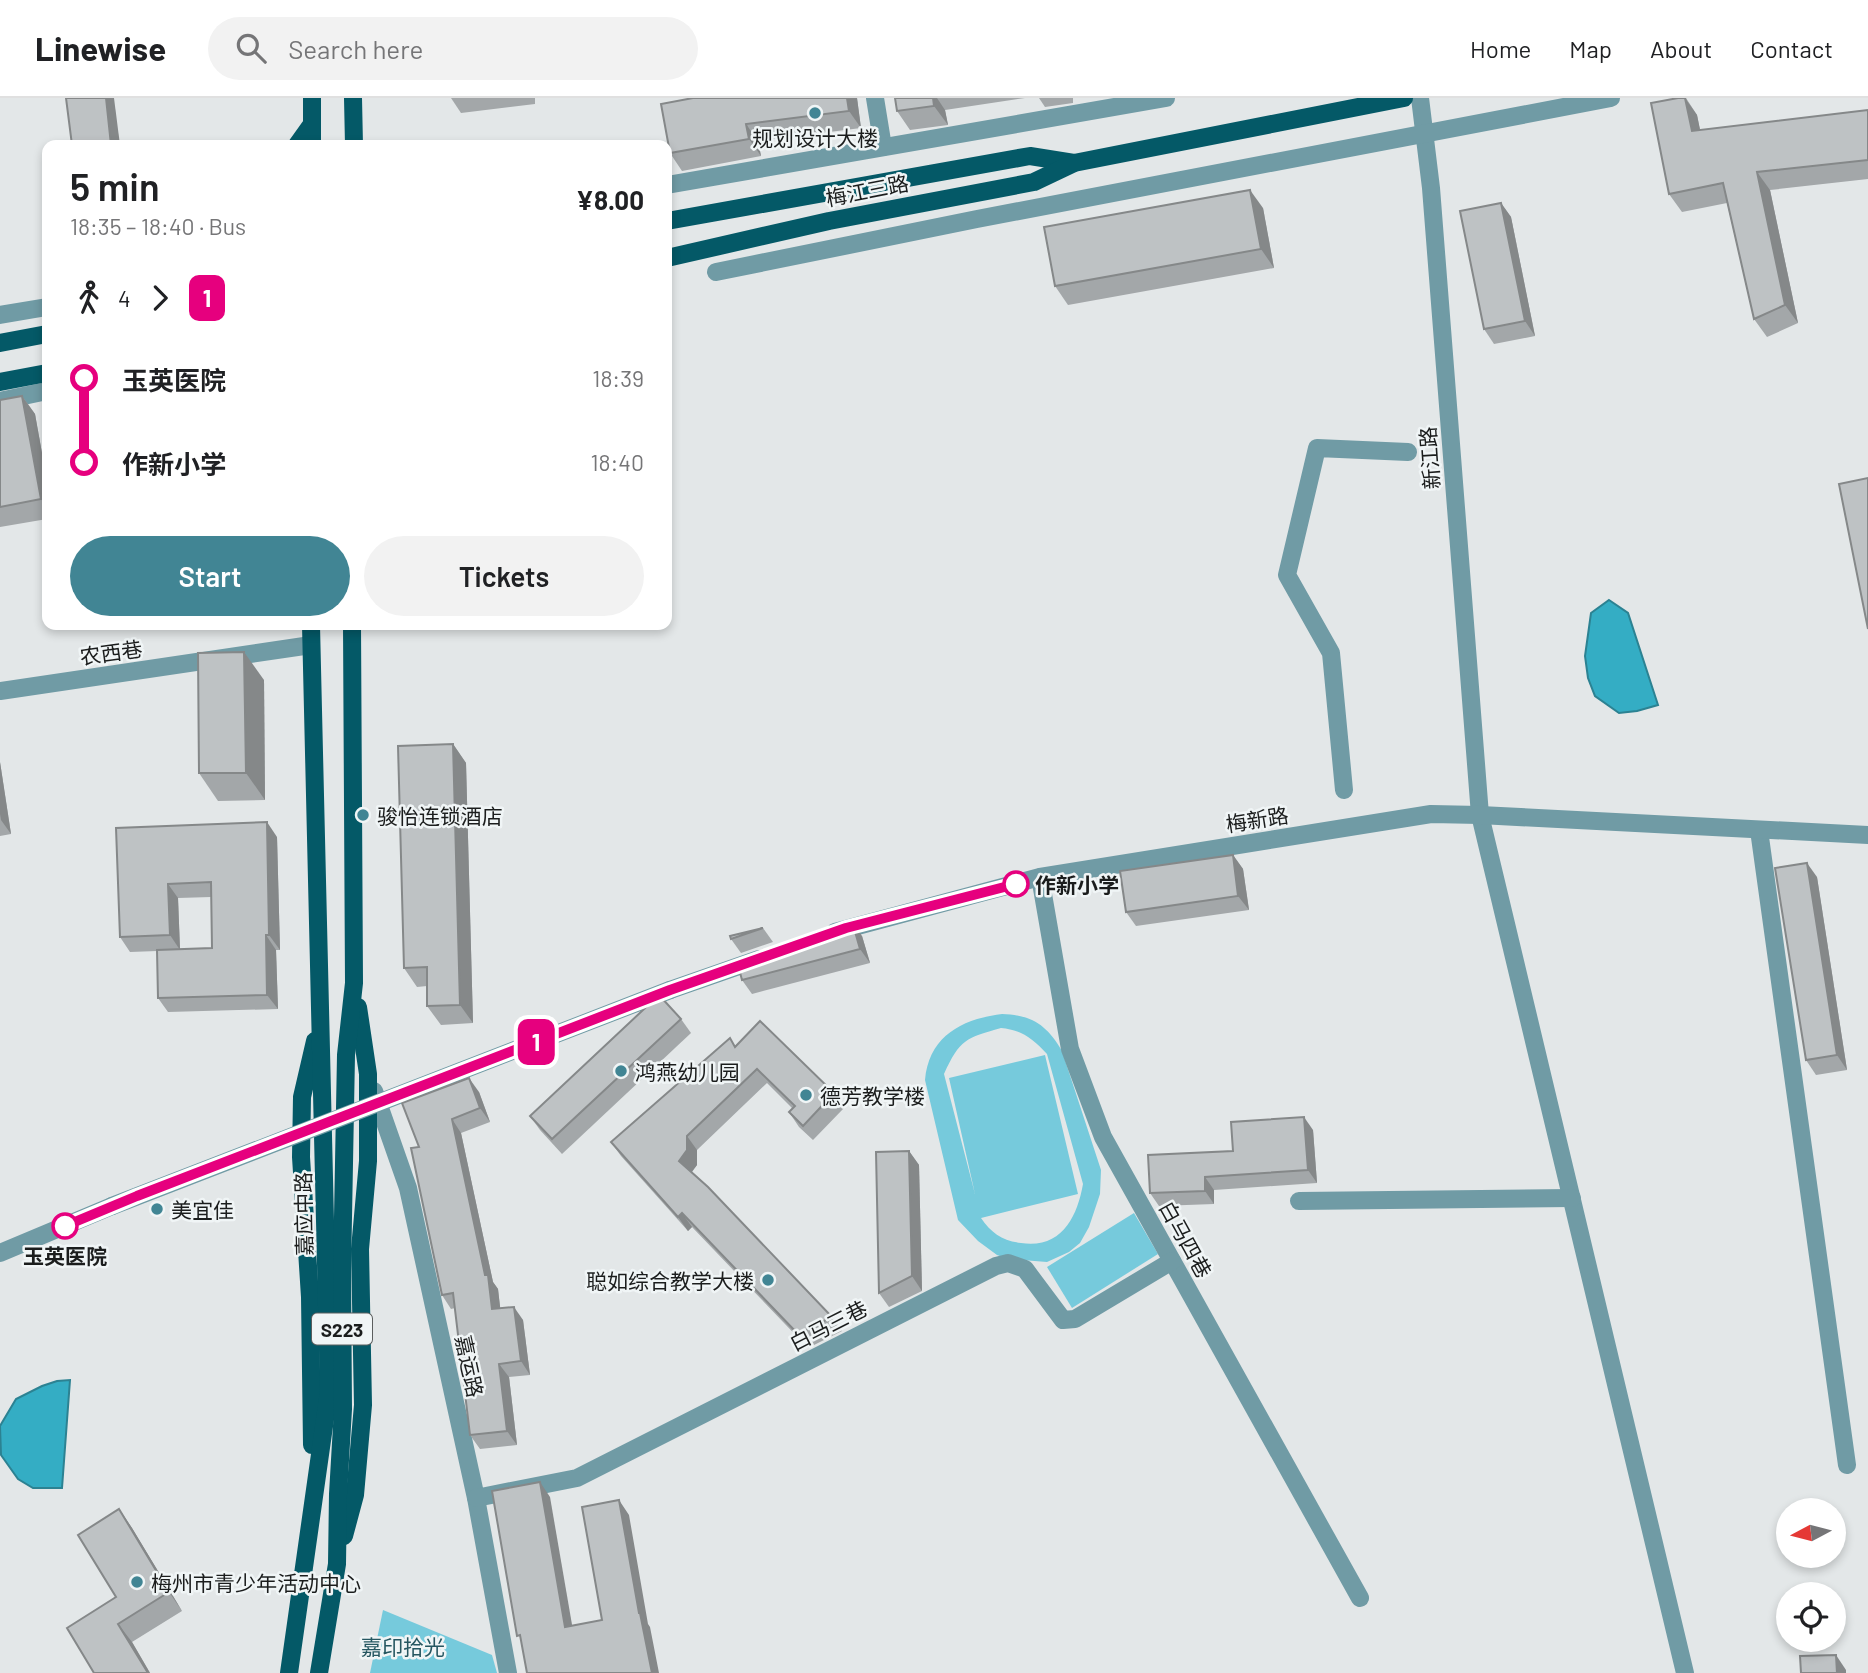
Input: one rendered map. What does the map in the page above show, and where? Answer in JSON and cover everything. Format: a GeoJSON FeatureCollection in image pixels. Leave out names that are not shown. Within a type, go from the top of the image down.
{"type":"FeatureCollection","features":[{"type":"Feature","properties":{"kind":"main road"},"geometry":{"type":"LineString","coordinates":[[312,98],[312,140]]}},
{"type":"Feature","properties":{"kind":"main road"},"geometry":{"type":"LineString","coordinates":[[353,98],[354,140]]}},
{"type":"Feature","properties":{"kind":"main road","name":"梅江三路"},"geometry":{"type":"LineString","coordinates":[[672,256],[829,220],[1034,182],[1074,163],[1404,98]]}},
{"type":"Feature","properties":{"kind":"main road"},"geometry":{"type":"LineString","coordinates":[[301,140],[312,124]]}},
{"type":"Feature","properties":{"kind":"main road","name":"梅江三路"},"geometry":{"type":"LineString","coordinates":[[672,220],[1030,156],[1074,163]]}},
{"type":"Feature","properties":{"kind":"main road"},"geometry":{"type":"LineString","coordinates":[[0,343],[42,335]]}},
{"type":"Feature","properties":{"kind":"main road"},"geometry":{"type":"LineString","coordinates":[[0,382],[42,374]]}},
{"type":"Feature","properties":{"kind":"main road"},"geometry":{"type":"LineString","coordinates":[[289,1673],[313,1493],[310,1297],[301,1145],[302,1097],[321,1013],[311,630]]}},
{"type":"Feature","properties":{"kind":"main road","name":"嘉应中路"},"geometry":{"type":"LineString","coordinates":[[319,1673],[337,1564],[343,1409],[342,1271],[346,1055],[354,983],[352,630]]}},
{"type":"Feature","properties":{"kind":"main road"},"geometry":{"type":"LineString","coordinates":[[337,1564],[355,1495],[363,1405],[360,1249],[368,1161],[368,1074],[354,983]]}},
{"type":"Feature","properties":{"kind":"street"},"geometry":{"type":"LineString","coordinates":[[875,98],[883,147]]}},
{"type":"Feature","properties":{"kind":"street"},"geometry":{"type":"LineString","coordinates":[[672,184],[1166,98]]}},
{"type":"Feature","properties":{"kind":"street","name":"新江路"},"geometry":{"type":"LineString","coordinates":[[1420,98],[1432,202],[1480,815],[1685,1673]]}},
{"type":"Feature","properties":{"kind":"street"},"geometry":{"type":"LineString","coordinates":[[716,272],[977,219],[1611,98]]}},
{"type":"Feature","properties":{"kind":"street"},"geometry":{"type":"LineString","coordinates":[[0,315],[42,308]]}},
{"type":"Feature","properties":{"kind":"street"},"geometry":{"type":"LineString","coordinates":[[0,401],[42,392]]}},
{"type":"Feature","properties":{"kind":"street"},"geometry":{"type":"LineString","coordinates":[[1344,790],[1331,653],[1287,575],[1317,448],[1408,452]]}},
{"type":"Feature","properties":{"kind":"street","name":"农西巷"},"geometry":{"type":"LineString","coordinates":[[0,691],[311,645]]}},
{"type":"Feature","properties":{"kind":"street","name":"梅新路"},"geometry":{"type":"LineString","coordinates":[[821,937],[1040,877],[1431,814],[1868,835]]}},
{"type":"Feature","properties":{"kind":"street"},"geometry":{"type":"LineString","coordinates":[[1759,830],[1847,1465]]}},
{"type":"Feature","properties":{"kind":"street","name":"白马四巷"},"geometry":{"type":"LineString","coordinates":[[1040,877],[1070,1049],[1103,1137],[1360,1598]]}},
{"type":"Feature","properties":{"kind":"street"},"geometry":{"type":"LineString","coordinates":[[0,1253],[113,1206],[670,990],[771,955]]}},
{"type":"Feature","properties":{"kind":"street","name":"嘉运路"},"geometry":{"type":"LineString","coordinates":[[368,1074],[408,1188],[476,1498],[508,1673]]}},
{"type":"Feature","properties":{"kind":"street"},"geometry":{"type":"LineString","coordinates":[[1299,1200],[1572,1198]]}},
{"type":"Feature","properties":{"kind":"street","name":"白马三巷"},"geometry":{"type":"LineString","coordinates":[[476,1498],[578,1478],[996,1266],[1008,1264],[1025,1269],[1063,1321],[1075,1319],[1172,1261]]}},
{"type":"Feature","properties":{"kind":"green space"},"geometry":{"type":"Polygon","coordinates":[[[1002,1014],[1030,1019],[1051,1034],[1062,1051],[1101,1170],[1100,1194],[1089,1227],[1080,1243],[1069,1252],[1047,1262],[1008,1259],[997,1255],[978,1241],[958,1220],[925,1080],[933,1052],[941,1041],[961,1025],[1002,1014]],[[1001,1028],[965,1042],[955,1053],[944,1074],[975,1194],[949,1078],[1045,1055],[1078,1194],[981,1218],[993,1232],[1003,1238],[1035,1244],[1057,1236],[1065,1228],[1076,1208],[1083,1184],[1047,1054],[1027,1036],[1001,1028]]]}},
{"type":"Feature","properties":{"kind":"green space"},"geometry":{"type":"Polygon","coordinates":[[[1134,1213],[1158,1254],[1072,1308],[1047,1267],[1134,1213]]]}},
{"type":"Feature","properties":{"kind":"green space","name":"嘉印拾光"},"geometry":{"type":"Polygon","coordinates":[[[383,1610],[492,1655],[497,1673],[370,1673],[383,1610]]]}},
{"type":"Feature","properties":{"kind":"shaded area"},"geometry":{"type":"Polygon","coordinates":[[[1609,600],[1628,613],[1658,705],[1619,713],[1595,696],[1588,678],[1585,656],[1591,613],[1609,600]]]}},
{"type":"Feature","properties":{"kind":"shaded area"},"geometry":{"type":"Polygon","coordinates":[[[70,1380],[62,1488],[33,1488],[18,1479],[1,1455],[0,1426],[16,1399],[42,1386],[70,1380]]]}},
{"type":"Feature","properties":{"kind":"building"},"geometry":{"type":"Polygon","coordinates":[[[66,98],[106,98],[110,140],[71,140],[66,98]]]}},
{"type":"Feature","properties":{"kind":"building"},"geometry":{"type":"Polygon","coordinates":[[[693,98],[847,98],[849,111],[746,124],[749,139],[672,153],[672,140],[668,140],[661,104],[693,98]]]}},
{"type":"Feature","properties":{"kind":"building"},"geometry":{"type":"Polygon","coordinates":[[[895,98],[933,98],[934,106],[897,111],[895,98]]]}},
{"type":"Feature","properties":{"kind":"building"},"geometry":{"type":"Polygon","coordinates":[[[1685,98],[1692,131],[1868,110],[1868,160],[1757,172],[1785,305],[1754,319],[1723,183],[1669,194],[1651,103],[1685,98]]]}},
{"type":"Feature","properties":{"kind":"building"},"geometry":{"type":"Polygon","coordinates":[[[1250,190],[1261,249],[1055,286],[1044,227],[1250,190]]]}},
{"type":"Feature","properties":{"kind":"building"},"geometry":{"type":"Polygon","coordinates":[[[1501,203],[1525,321],[1484,329],[1460,211],[1501,203]]]}},
{"type":"Feature","properties":{"kind":"building"},"geometry":{"type":"Polygon","coordinates":[[[22,396],[41,499],[0,507],[0,400],[22,396]]]}},
{"type":"Feature","properties":{"kind":"building"},"geometry":{"type":"Polygon","coordinates":[[[1868,478],[1868,629],[1839,484],[1868,478]]]}},
{"type":"Feature","properties":{"kind":"building"},"geometry":{"type":"Polygon","coordinates":[[[244,652],[246,773],[199,773],[198,653],[244,652]]]}},
{"type":"Feature","properties":{"kind":"building"},"geometry":{"type":"Polygon","coordinates":[[[453,744],[460,1005],[427,1006],[427,967],[404,968],[398,746],[453,744]]]}},
{"type":"Feature","properties":{"kind":"building"},"geometry":{"type":"Polygon","coordinates":[[[267,822],[267,995],[158,998],[157,950],[212,948],[211,882],[168,884],[170,935],[120,937],[116,828],[267,822]]]}},
{"type":"Feature","properties":{"kind":"building"},"geometry":{"type":"Polygon","coordinates":[[[1233,855],[1238,896],[1126,912],[1120,871],[1233,855]]]}},
{"type":"Feature","properties":{"kind":"building"},"geometry":{"type":"Polygon","coordinates":[[[1807,863],[1837,1055],[1806,1060],[1775,868],[1807,863]]]}},
{"type":"Feature","properties":{"kind":"building"},"geometry":{"type":"Polygon","coordinates":[[[852,921],[860,949],[742,980],[737,961],[852,921]]]}},
{"type":"Feature","properties":{"kind":"building"},"geometry":{"type":"Polygon","coordinates":[[[763,928],[731,939],[730,936],[763,928]]]}},
{"type":"Feature","properties":{"kind":"building"},"geometry":{"type":"Polygon","coordinates":[[[659,995],[681,1019],[552,1139],[530,1116],[659,995]]]}},
{"type":"Feature","properties":{"kind":"building"},"geometry":{"type":"Polygon","coordinates":[[[760,1021],[834,1093],[803,1126],[789,1112],[795,1106],[757,1069],[687,1136],[687,1150],[679,1161],[708,1187],[832,1317],[798,1334],[682,1213],[678,1217],[611,1142],[730,1038],[735,1047],[760,1021]]]}},
{"type":"Feature","properties":{"kind":"building"},"geometry":{"type":"Polygon","coordinates":[[[469,1078],[480,1108],[452,1119],[485,1275],[488,1275],[492,1309],[514,1307],[521,1361],[499,1364],[507,1431],[470,1435],[453,1293],[442,1295],[411,1148],[419,1147],[402,1103],[469,1078]]]}},
{"type":"Feature","properties":{"kind":"building"},"geometry":{"type":"Polygon","coordinates":[[[1304,1117],[1308,1170],[1205,1177],[1205,1191],[1150,1193],[1148,1155],[1233,1151],[1231,1122],[1304,1117]]]}},
{"type":"Feature","properties":{"kind":"building"},"geometry":{"type":"Polygon","coordinates":[[[909,1151],[912,1276],[879,1293],[876,1152],[909,1151]]]}},
{"type":"Feature","properties":{"kind":"building"},"geometry":{"type":"Polygon","coordinates":[[[540,1482],[565,1627],[602,1620],[582,1507],[619,1500],[652,1673],[527,1673],[520,1635],[517,1636],[492,1491],[540,1482]]]}},
{"type":"Feature","properties":{"kind":"building","name":"梅州市青少年活动中心"},"geometry":{"type":"Polygon","coordinates":[[[119,1509],[169,1592],[118,1624],[148,1673],[94,1673],[67,1628],[116,1597],[78,1535],[119,1509]]]}},
{"type":"Feature","properties":{"kind":"building"},"geometry":{"type":"Polygon","coordinates":[[[1836,1655],[1837,1673],[1801,1673],[1800,1656],[1836,1655]]]}},
{"type":"Feature","properties":{"kind":"bus line","name":"1"},"geometry":{"type":"LineString","coordinates":[[65,1226],[670,990],[846,928],[1016,884]]}},
{"type":"Feature","properties":{"kind":"place","name":"规划设计大楼"},"geometry":{"type":"Point","coordinates":[815,113]}},
{"type":"Feature","properties":{"kind":"place","name":"骏怡连锁酒店"},"geometry":{"type":"Point","coordinates":[363,815]}},
{"type":"Feature","properties":{"kind":"place","name":"作新小学"},"geometry":{"type":"Point","coordinates":[1016,884]}},
{"type":"Feature","properties":{"kind":"place","name":"鸿燕幼儿园"},"geometry":{"type":"Point","coordinates":[621,1071]}},
{"type":"Feature","properties":{"kind":"place","name":"德芳教学楼"},"geometry":{"type":"Point","coordinates":[806,1095]}},
{"type":"Feature","properties":{"kind":"place","name":"美宜佳"},"geometry":{"type":"Point","coordinates":[157,1209]}},
{"type":"Feature","properties":{"kind":"place","name":"玉英医院"},"geometry":{"type":"Point","coordinates":[65,1226]}},
{"type":"Feature","properties":{"kind":"place","name":"聪如综合教学大楼"},"geometry":{"type":"Point","coordinates":[768,1280]}},
{"type":"Feature","properties":{"kind":"place","name":"梅州市青少年活动中心"},"geometry":{"type":"Point","coordinates":[137,1582]}}]}
